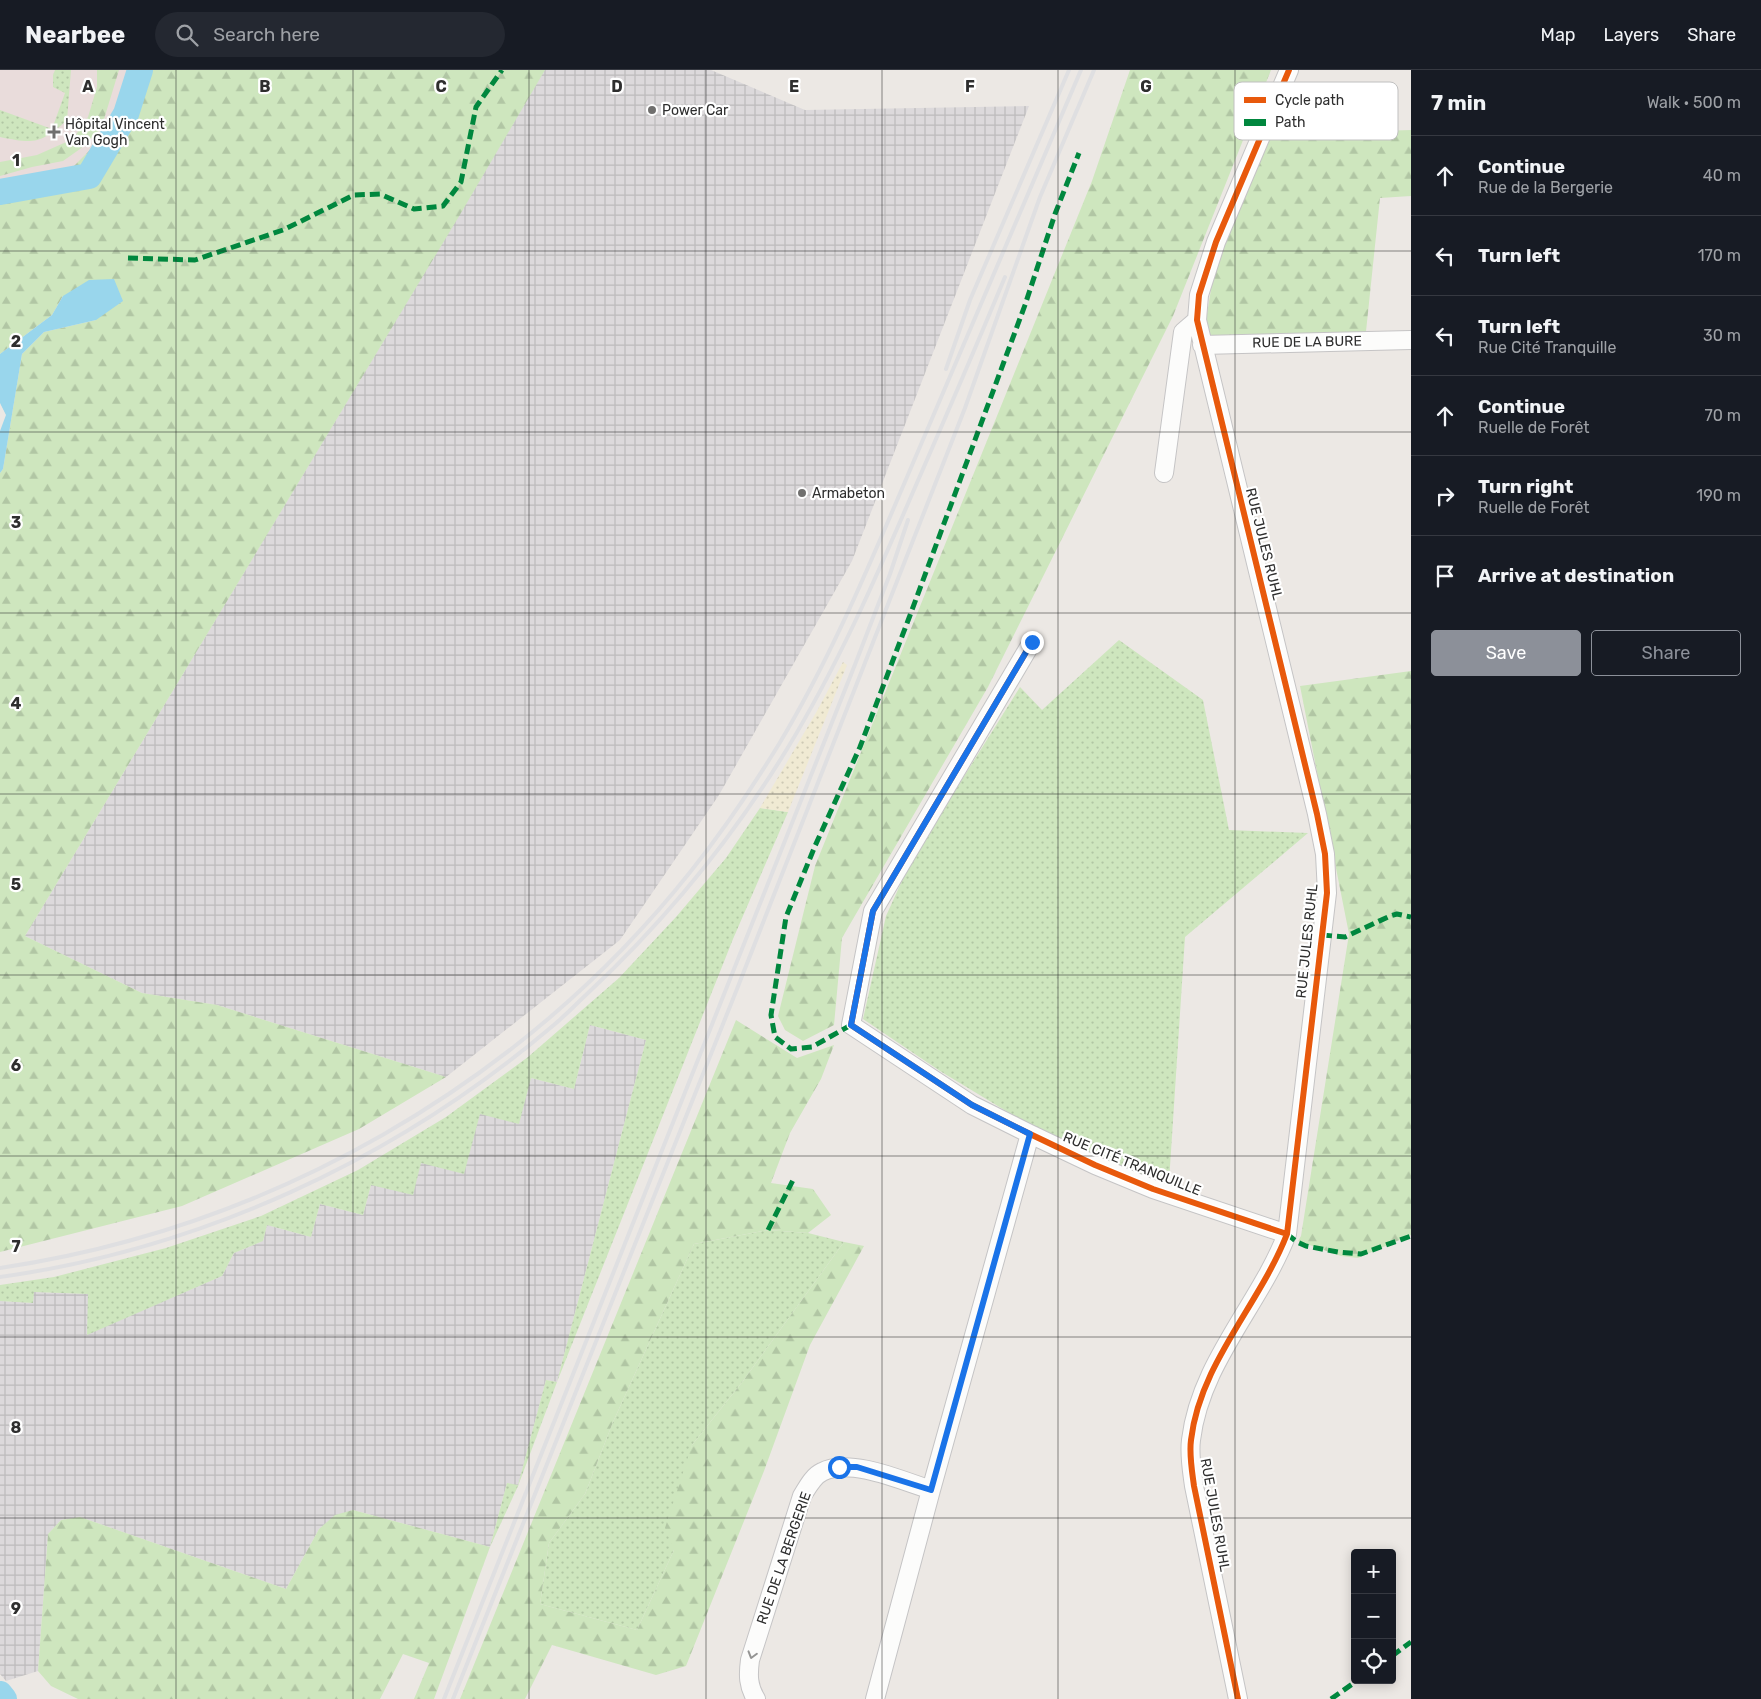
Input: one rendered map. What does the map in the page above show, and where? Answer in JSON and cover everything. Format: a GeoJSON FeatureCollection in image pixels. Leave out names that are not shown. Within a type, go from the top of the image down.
{"type":"FeatureCollection","features":[{"type":"Feature","properties":{"kind":"street","name":"RUE JULES RUHL"},"geometry":{"type":"LineString","coordinates":[[1284,82],[1289,70]]}},
{"type":"Feature","properties":{"kind":"street","name":"RUE JULES RUHL"},"geometry":{"type":"LineString","coordinates":[[1238,1699],[1194,1486],[1191,1440],[1200,1398],[1218,1362],[1279,1254],[1287,1234],[1327,893],[1325,854],[1315,805],[1197,320],[1199,295],[1216,242],[1259,140]]}},
{"type":"Feature","properties":{"kind":"street"},"geometry":{"type":"LineString","coordinates":[[1164,473],[1183,332],[1197,320]]}},
{"type":"Feature","properties":{"kind":"street","name":"RUE DE LA BURE"},"geometry":{"type":"LineString","coordinates":[[1202,345],[1411,340]]}},
{"type":"Feature","properties":{"kind":"street","name":"RUE CITÉ TRANQUILLE"},"geometry":{"type":"LineString","coordinates":[[1032,642],[873,911],[851,1025],[972,1105],[1030,1134],[1095,1165],[1153,1189],[1287,1234]]}},
{"type":"Feature","properties":{"kind":"street"},"geometry":{"type":"LineString","coordinates":[[875,1699],[1030,1134]]}},
{"type":"Feature","properties":{"kind":"street","name":"RUE DE LA BERGERIE"},"geometry":{"type":"LineString","coordinates":[[756,1699],[748,1676],[750,1660],[802,1496],[810,1483],[821,1472],[839,1467],[857,1467],[931,1490]]}},
{"type":"Feature","properties":{"kind":"shaded area","name":"Hôpital Vincent Van Gogh"},"geometry":{"type":"Polygon","coordinates":[[[0,70],[140,70],[99,154],[57,174],[0,181],[0,70]]]}},
{"type":"Feature","properties":{"kind":"shaded area"},"geometry":{"type":"Polygon","coordinates":[[[544,70],[711,70],[805,110],[1029,106],[852,561],[719,795],[620,940],[446,1077],[217,1005],[142,993],[25,936],[372,360],[544,70]]]}},
{"type":"Feature","properties":{"kind":"shaded area"},"geometry":{"type":"Polygon","coordinates":[[[590,1025],[646,1040],[557,1382],[546,1380],[518,1486],[507,1483],[490,1547],[353,1510],[319,1529],[286,1589],[80,1517],[61,1520],[48,1534],[38,1671],[6,1681],[0,1674],[0,1301],[33,1303],[33,1292],[89,1294],[87,1334],[222,1276],[234,1253],[263,1241],[267,1225],[311,1237],[320,1204],[363,1215],[371,1185],[421,1163],[480,1114],[531,1078],[574,1089],[590,1025]]]}},
{"type":"Feature","properties":{"kind":"green space"},"geometry":{"type":"Polygon","coordinates":[[[55,70],[71,70],[67,120],[50,134],[36,140],[21,141],[0,137],[0,110],[52,129],[65,93],[53,87],[55,70]]]}},
{"type":"Feature","properties":{"kind":"green space"},"geometry":{"type":"Polygon","coordinates":[[[97,70],[119,70],[101,129],[80,149],[63,161],[0,176],[0,162],[37,155],[73,139],[88,117],[97,87],[97,70]]]}},
{"type":"Feature","properties":{"kind":"green space"},"geometry":{"type":"Polygon","coordinates":[[[140,70],[545,70],[458,218],[25,936],[142,993],[217,1005],[446,1077],[359,1129],[182,1206],[0,1252],[0,473],[3,469],[22,354],[44,332],[96,320],[63,296],[52,315],[0,354],[0,199],[58,182],[126,114],[140,70]]]}},
{"type":"Feature","properties":{"kind":"green space"},"geometry":{"type":"Polygon","coordinates":[[[1130,70],[1271,70],[1266,82],[1234,82],[1234,140],[1243,140],[1173,316],[988,687],[842,938],[834,1025],[803,1041],[785,1030],[778,1016],[815,866],[1092,181],[1130,70]]]}},
{"type":"Feature","properties":{"kind":"green space"},"geometry":{"type":"Polygon","coordinates":[[[1398,130],[1411,130],[1411,196],[1380,198],[1365,341],[1202,345],[1220,234],[1268,140],[1398,140],[1398,130]]]}},
{"type":"Feature","properties":{"kind":"green space"},"geometry":{"type":"Polygon","coordinates":[[[1119,640],[1203,700],[1229,830],[1308,833],[1185,937],[1169,1182],[1095,1165],[940,1071],[863,1019],[886,916],[911,861],[1020,687],[1042,710],[1119,640]]]}},
{"type":"Feature","properties":{"kind":"green space"},"geometry":{"type":"Polygon","coordinates":[[[1411,671],[1411,1235],[1358,1258],[1341,1256],[1298,1241],[1301,1236],[1349,934],[1300,686],[1411,671]]]}},
{"type":"Feature","properties":{"kind":"green space"},"geometry":{"type":"Polygon","coordinates":[[[760,808],[788,812],[733,939],[557,1382],[646,1040],[590,1025],[574,1089],[531,1078],[519,1124],[480,1114],[464,1174],[421,1163],[413,1195],[371,1185],[363,1215],[320,1204],[311,1237],[267,1225],[263,1241],[234,1253],[222,1276],[87,1335],[88,1294],[34,1292],[33,1303],[0,1301],[0,1285],[54,1277],[166,1248],[261,1216],[358,1170],[446,1117],[528,1057],[619,978],[676,917],[726,858],[760,808]]]}},
{"type":"Feature","properties":{"kind":"green space"},"geometry":{"type":"Polygon","coordinates":[[[736,1020],[797,1058],[834,1045],[821,1079],[790,1133],[771,1183],[813,1189],[831,1215],[808,1233],[768,1230],[694,1244],[613,1422],[585,1494],[549,1543],[540,1604],[637,1630],[674,1550],[665,1528],[692,1445],[743,1381],[844,1242],[864,1246],[810,1345],[764,1471],[686,1666],[656,1675],[552,1645],[525,1699],[460,1699],[736,1020]]]}},
{"type":"Feature","properties":{"kind":"green space"},"geometry":{"type":"Polygon","coordinates":[[[768,1230],[808,1233],[844,1242],[743,1381],[692,1445],[674,1550],[637,1630],[540,1604],[549,1543],[585,1494],[613,1422],[694,1244],[768,1230]]]}},
{"type":"Feature","properties":{"kind":"green space"},"geometry":{"type":"Polygon","coordinates":[[[546,1380],[557,1382],[518,1486],[490,1547],[507,1483],[518,1485],[546,1380]]]}},
{"type":"Feature","properties":{"kind":"green space"},"geometry":{"type":"Polygon","coordinates":[[[353,1510],[490,1547],[434,1699],[414,1699],[429,1663],[403,1654],[380,1699],[78,1699],[51,1686],[38,1671],[48,1534],[61,1520],[80,1517],[286,1589],[319,1529],[335,1515],[353,1510]]]}},
{"type":"Feature","properties":{"kind":"sand"},"geometry":{"type":"Polygon","coordinates":[[[843,662],[847,665],[788,812],[760,808],[817,711],[843,662]]]}},
{"type":"Feature","properties":{"kind":"water"},"geometry":{"type":"Polygon","coordinates":[[[114,279],[123,301],[96,320],[44,332],[22,354],[3,469],[0,473],[0,431],[6,415],[0,403],[0,354],[52,315],[63,296],[89,280],[114,279]]]}},
{"type":"Feature","properties":{"kind":"waterway"},"geometry":{"type":"LineString","coordinates":[[0,192],[89,176],[126,114],[140,70]]}},
{"type":"Feature","properties":{"kind":"waterway"},"geometry":{"type":"LineString","coordinates":[[0,1694],[4,1699]]}},
{"type":"Feature","properties":{"kind":"railway"},"geometry":{"type":"LineString","coordinates":[[946,369],[970,300],[1069,70]]}},
{"type":"Feature","properties":{"kind":"railway"},"geometry":{"type":"LineString","coordinates":[[0,1268],[100,1248],[198,1219],[292,1181],[383,1135],[469,1080],[549,1018],[624,948],[691,871],[726,825],[779,744],[818,673],[871,562],[1081,70]]}},
{"type":"Feature","properties":{"kind":"railway"},"geometry":{"type":"LineString","coordinates":[[453,1699],[737,989],[965,408],[1040,197],[1094,70]]}},
{"type":"Feature","properties":{"kind":"railway"},"geometry":{"type":"LineString","coordinates":[[0,1277],[75,1264],[149,1245],[221,1221],[292,1192],[360,1158],[426,1119],[489,1076],[554,1025],[616,966],[670,908],[720,847],[766,782],[805,718],[839,655],[870,590],[1005,277]]}},
{"type":"Feature","properties":{"kind":"railway"},"geometry":{"type":"LineString","coordinates":[[444,1699],[856,662],[890,574],[908,520]]}},
{"type":"Feature","properties":{"kind":"marked path"},"geometry":{"type":"LineString","coordinates":[[128,258],[195,260],[283,230],[354,195],[380,194],[414,209],[443,206],[461,182],[476,107],[502,70]]}},
{"type":"Feature","properties":{"kind":"marked path"},"geometry":{"type":"LineString","coordinates":[[851,1025],[812,1047],[791,1049],[775,1037],[771,1015],[786,917],[815,846],[860,747],[1025,305],[1055,214],[1079,153]]}},
{"type":"Feature","properties":{"kind":"marked path"},"geometry":{"type":"LineString","coordinates":[[1322,935],[1345,937],[1390,916],[1397,914],[1411,917]]}},
{"type":"Feature","properties":{"kind":"marked path"},"geometry":{"type":"LineString","coordinates":[[768,1230],[793,1180]]}},
{"type":"Feature","properties":{"kind":"marked path"},"geometry":{"type":"LineString","coordinates":[[1287,1234],[1306,1246],[1361,1254],[1411,1236]]}},
{"type":"Feature","properties":{"kind":"marked path"},"geometry":{"type":"LineString","coordinates":[[1396,1653],[1411,1642]]}},
{"type":"Feature","properties":{"kind":"marked path"},"geometry":{"type":"LineString","coordinates":[[1331,1699],[1352,1684]]}},
{"type":"Feature","properties":{"kind":"cycle path"},"geometry":{"type":"LineString","coordinates":[[1284,82],[1289,70]]}},
{"type":"Feature","properties":{"kind":"cycle path"},"geometry":{"type":"LineString","coordinates":[[1238,1699],[1194,1486],[1190,1446],[1197,1412],[1206,1385],[1218,1359],[1262,1285],[1287,1234],[1327,893],[1325,854],[1317,814],[1197,320],[1199,295],[1216,242],[1259,140]]}},
{"type":"Feature","properties":{"kind":"cycle path"},"geometry":{"type":"LineString","coordinates":[[1032,642],[873,911],[851,1025],[972,1105],[1030,1134],[1095,1165],[1153,1189],[1287,1234]]}},
{"type":"Feature","properties":{"kind":"place","name":"Power Car"},"geometry":{"type":"Point","coordinates":[652,110]}},
{"type":"Feature","properties":{"kind":"place","name":"Hôpital Vincent Van Gogh"},"geometry":{"type":"Point","coordinates":[54,132]}},
{"type":"Feature","properties":{"kind":"place","name":"Armabeton"},"geometry":{"type":"Point","coordinates":[802,493]}},
{"type":"Feature","properties":{"kind":"route"},"geometry":{"type":"LineString","coordinates":[[839,1467],[857,1467],[931,1490],[1030,1134],[972,1105],[851,1025],[873,911],[1032,642]]}}]}
